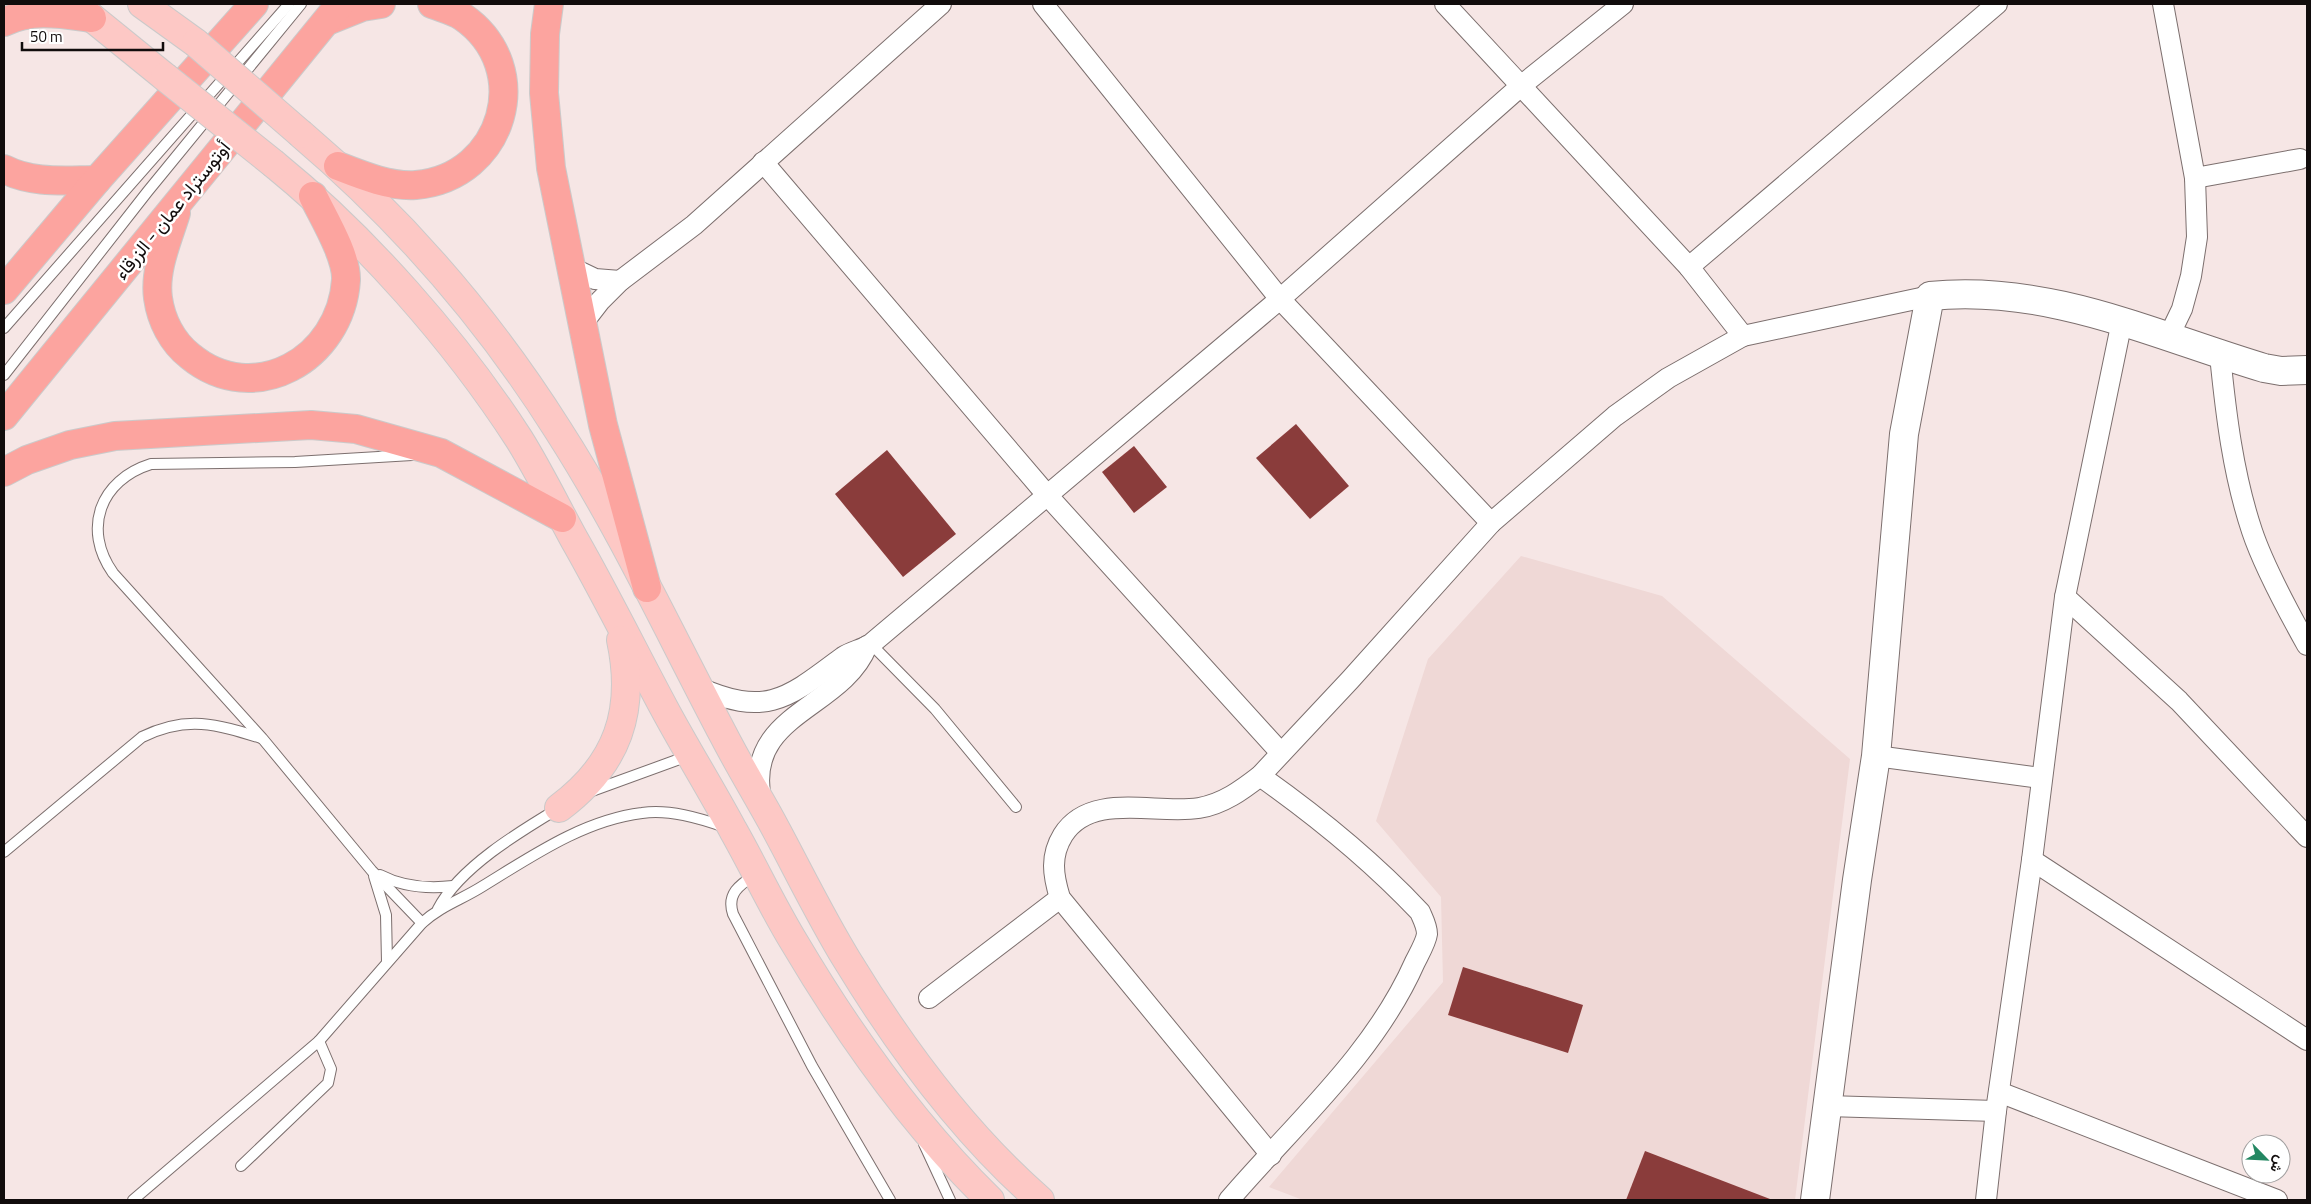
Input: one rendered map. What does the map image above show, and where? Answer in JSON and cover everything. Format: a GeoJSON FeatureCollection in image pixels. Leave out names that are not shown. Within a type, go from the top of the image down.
{"type":"FeatureCollection","features":[{"type":"Feature","properties":{"kind":"highway"},"geometry":{"type":"LineString","coordinates":[[4,290],[97,180],[254,4]]}},
{"type":"Feature","properties":{"kind":"highway"},"geometry":{"type":"LineString","coordinates":[[333,12],[381,4]]}},
{"type":"Feature","properties":{"kind":"highway"},"geometry":{"type":"LineString","coordinates":[[338,166],[364,176],[414,185],[440,180],[464,170],[481,155],[493,136],[501,115],[504,93],[500,70],[492,50],[479,31],[462,16],[432,4]]}},
{"type":"Feature","properties":{"kind":"highway"},"geometry":{"type":"LineString","coordinates":[[549,4],[545,34],[546,129],[557,202],[603,425],[647,588]]}},
{"type":"Feature","properties":{"kind":"highway"},"geometry":{"type":"LineString","coordinates":[[4,22],[29,14],[84,11]]}},
{"type":"Feature","properties":{"kind":"highway","name":"أوتوستراد عمان - الزرقاء"},"geometry":{"type":"LineString","coordinates":[[4,416],[333,12]]}},
{"type":"Feature","properties":{"kind":"highway"},"geometry":{"type":"LineString","coordinates":[[4,170],[19,177],[39,181],[97,180]]}},
{"type":"Feature","properties":{"kind":"highway"},"geometry":{"type":"LineString","coordinates":[[181,198],[159,268],[158,297],[165,324],[180,348],[202,366],[228,377],[256,378],[284,372],[308,357],[327,336],[340,309],[346,279],[338,245],[313,196]]}},
{"type":"Feature","properties":{"kind":"highway"},"geometry":{"type":"LineString","coordinates":[[4,472],[27,460],[70,445],[115,436],[311,425],[356,429],[441,453],[562,518]]}},
{"type":"Feature","properties":{"kind":"main road"},"geometry":{"type":"LineString","coordinates":[[142,4],[196,43],[338,166],[378,204],[441,272],[503,350],[560,432],[647,588],[725,738],[846,958],[887,1022],[932,1084],[982,1142],[1040,1200]]}},
{"type":"Feature","properties":{"kind":"main road"},"geometry":{"type":"LineString","coordinates":[[84,11],[313,196],[442,333],[483,386],[520,442],[614,609],[690,755],[822,988],[862,1050],[912,1116],[965,1176],[990,1200]]}},
{"type":"Feature","properties":{"kind":"main road"},"geometry":{"type":"LineString","coordinates":[[560,808],[587,784],[599,770],[614,746],[619,732],[627,681],[625,660],[614,609]]}},
{"type":"Feature","properties":{"kind":"main road"},"geometry":{"type":"LineString","coordinates":[[690,755],[725,738]]}},
{"type":"Feature","properties":{"kind":"street"},"geometry":{"type":"LineString","coordinates":[[583,323],[600,300],[620,281],[694,225],[941,4]]}},
{"type":"Feature","properties":{"kind":"street"},"geometry":{"type":"LineString","coordinates":[[1043,4],[1280,299],[1491,523]]}},
{"type":"Feature","properties":{"kind":"street"},"geometry":{"type":"LineString","coordinates":[[1445,4],[1689,267],[1743,336]]}},
{"type":"Feature","properties":{"kind":"street"},"geometry":{"type":"LineString","coordinates":[[698,687],[733,701],[752,703],[771,701],[807,685],[850,653],[869,645],[1280,299],[1522,85],[1623,4]]}},
{"type":"Feature","properties":{"kind":"street"},"geometry":{"type":"LineString","coordinates":[[2163,4],[2195,178],[2197,237],[2182,309],[2169,336]]}},
{"type":"Feature","properties":{"kind":"street"},"geometry":{"type":"LineString","coordinates":[[1689,267],[1987,6]]}},
{"type":"Feature","properties":{"kind":"street"},"geometry":{"type":"LineString","coordinates":[[2195,178],[2300,159]]}},
{"type":"Feature","properties":{"kind":"street"},"geometry":{"type":"LineString","coordinates":[[764,162],[1047,495],[1281,753]]}},
{"type":"Feature","properties":{"kind":"street"},"geometry":{"type":"LineString","coordinates":[[572,268],[595,279],[620,281]]}},
{"type":"Feature","properties":{"kind":"street"},"geometry":{"type":"LineString","coordinates":[[1271,1155],[1060,898],[1053,876],[1053,859],[1058,843],[1067,828],[1080,817],[1110,809],[1199,808],[1232,796],[1260,776],[1350,680],[1491,523],[1615,416],[1668,378],[1743,336],[1930,296],[1997,294],[2074,307],[2264,368],[2281,371],[2307,370]]}},
{"type":"Feature","properties":{"kind":"street"},"geometry":{"type":"LineString","coordinates":[[1815,1200],[1876,756],[1904,434],[1930,296]]}},
{"type":"Feature","properties":{"kind":"street"},"geometry":{"type":"LineString","coordinates":[[1986,1200],[1997,1101],[2032,860],[2065,597],[2122,322]]}},
{"type":"Feature","properties":{"kind":"street"},"geometry":{"type":"LineString","coordinates":[[2220,355],[2226,415],[2234,465],[2252,532],[2304,632]]}},
{"type":"Feature","properties":{"kind":"street"},"geometry":{"type":"LineString","coordinates":[[2065,597],[2179,701],[2307,837]]}},
{"type":"Feature","properties":{"kind":"street"},"geometry":{"type":"LineString","coordinates":[[762,804],[760,770],[772,739],[786,722],[817,701],[844,678],[860,661],[869,645]]}},
{"type":"Feature","properties":{"kind":"street"},"geometry":{"type":"LineString","coordinates":[[1876,756],[2041,778]]}},
{"type":"Feature","properties":{"kind":"street"},"geometry":{"type":"LineString","coordinates":[[1233,1200],[1354,1059],[1378,1028],[1406,982],[1427,936],[1420,912],[1356,849],[1318,817],[1260,776]]}},
{"type":"Feature","properties":{"kind":"street"},"geometry":{"type":"LineString","coordinates":[[2032,860],[2307,1040]]}},
{"type":"Feature","properties":{"kind":"street"},"geometry":{"type":"LineString","coordinates":[[929,998],[1060,898]]}},
{"type":"Feature","properties":{"kind":"street"},"geometry":{"type":"LineString","coordinates":[[1827,1106],[1997,1101],[2249,1195],[2277,1200]]}},
{"type":"Feature","properties":{"kind":"lane"},"geometry":{"type":"LineString","coordinates":[[4,328],[289,4]]}},
{"type":"Feature","properties":{"kind":"lane"},"geometry":{"type":"LineString","coordinates":[[4,375],[148,191],[301,4]]}},
{"type":"Feature","properties":{"kind":"lane"},"geometry":{"type":"LineString","coordinates":[[422,923],[372,871],[262,738],[106,562],[98,536],[98,523],[106,498],[120,479],[129,472],[151,464],[295,462],[441,453]]}},
{"type":"Feature","properties":{"kind":"lane"},"geometry":{"type":"LineString","coordinates":[[869,645],[935,710],[1016,807]]}},
{"type":"Feature","properties":{"kind":"lane"},"geometry":{"type":"LineString","coordinates":[[4,852],[142,736],[157,729],[174,724],[215,724],[262,738]]}},
{"type":"Feature","properties":{"kind":"lane"},"geometry":{"type":"LineString","coordinates":[[438,909],[452,886],[497,850],[560,808],[606,785],[690,755]]}},
{"type":"Feature","properties":{"kind":"lane"},"geometry":{"type":"LineString","coordinates":[[133,1200],[319,1041],[422,923],[438,909],[472,893],[547,848],[575,834],[621,818],[643,813],[666,813],[711,822],[733,830]]}},
{"type":"Feature","properties":{"kind":"lane"},"geometry":{"type":"LineString","coordinates":[[372,871],[403,884],[419,887],[452,886]]}},
{"type":"Feature","properties":{"kind":"lane"},"geometry":{"type":"LineString","coordinates":[[372,871],[386,915],[387,962]]}},
{"type":"Feature","properties":{"kind":"lane"},"geometry":{"type":"LineString","coordinates":[[756,874],[733,893],[731,907],[733,914],[812,1066],[890,1200]]}},
{"type":"Feature","properties":{"kind":"lane"},"geometry":{"type":"LineString","coordinates":[[241,1166],[328,1083],[331,1069],[319,1041]]}},
{"type":"Feature","properties":{"kind":"lane"},"geometry":{"type":"LineString","coordinates":[[912,1116],[950,1200]]}},
{"type":"Feature","properties":{"kind":"shaded area"},"geometry":{"type":"Polygon","coordinates":[[[1521,556],[1662,596],[1850,759],[1795,1200],[1303,1200],[1269,1187],[1443,982],[1441,897],[1376,821],[1428,659],[1521,556]]]}},
{"type":"Feature","properties":{"kind":"building"},"geometry":{"type":"Polygon","coordinates":[[[1296,424],[1349,486],[1310,519],[1256,458],[1296,424]]]}},
{"type":"Feature","properties":{"kind":"building"},"geometry":{"type":"Polygon","coordinates":[[[1134,446],[1167,487],[1134,513],[1102,472],[1134,446]]]}},
{"type":"Feature","properties":{"kind":"building"},"geometry":{"type":"Polygon","coordinates":[[[887,450],[956,534],[903,577],[835,494],[887,450]]]}},
{"type":"Feature","properties":{"kind":"building"},"geometry":{"type":"Polygon","coordinates":[[[1463,967],[1583,1005],[1568,1053],[1448,1015],[1463,967]]]}},
{"type":"Feature","properties":{"kind":"building"},"geometry":{"type":"Polygon","coordinates":[[[1645,1151],[1770,1199],[1770,1200],[1626,1200],[1645,1151]]]}}]}
